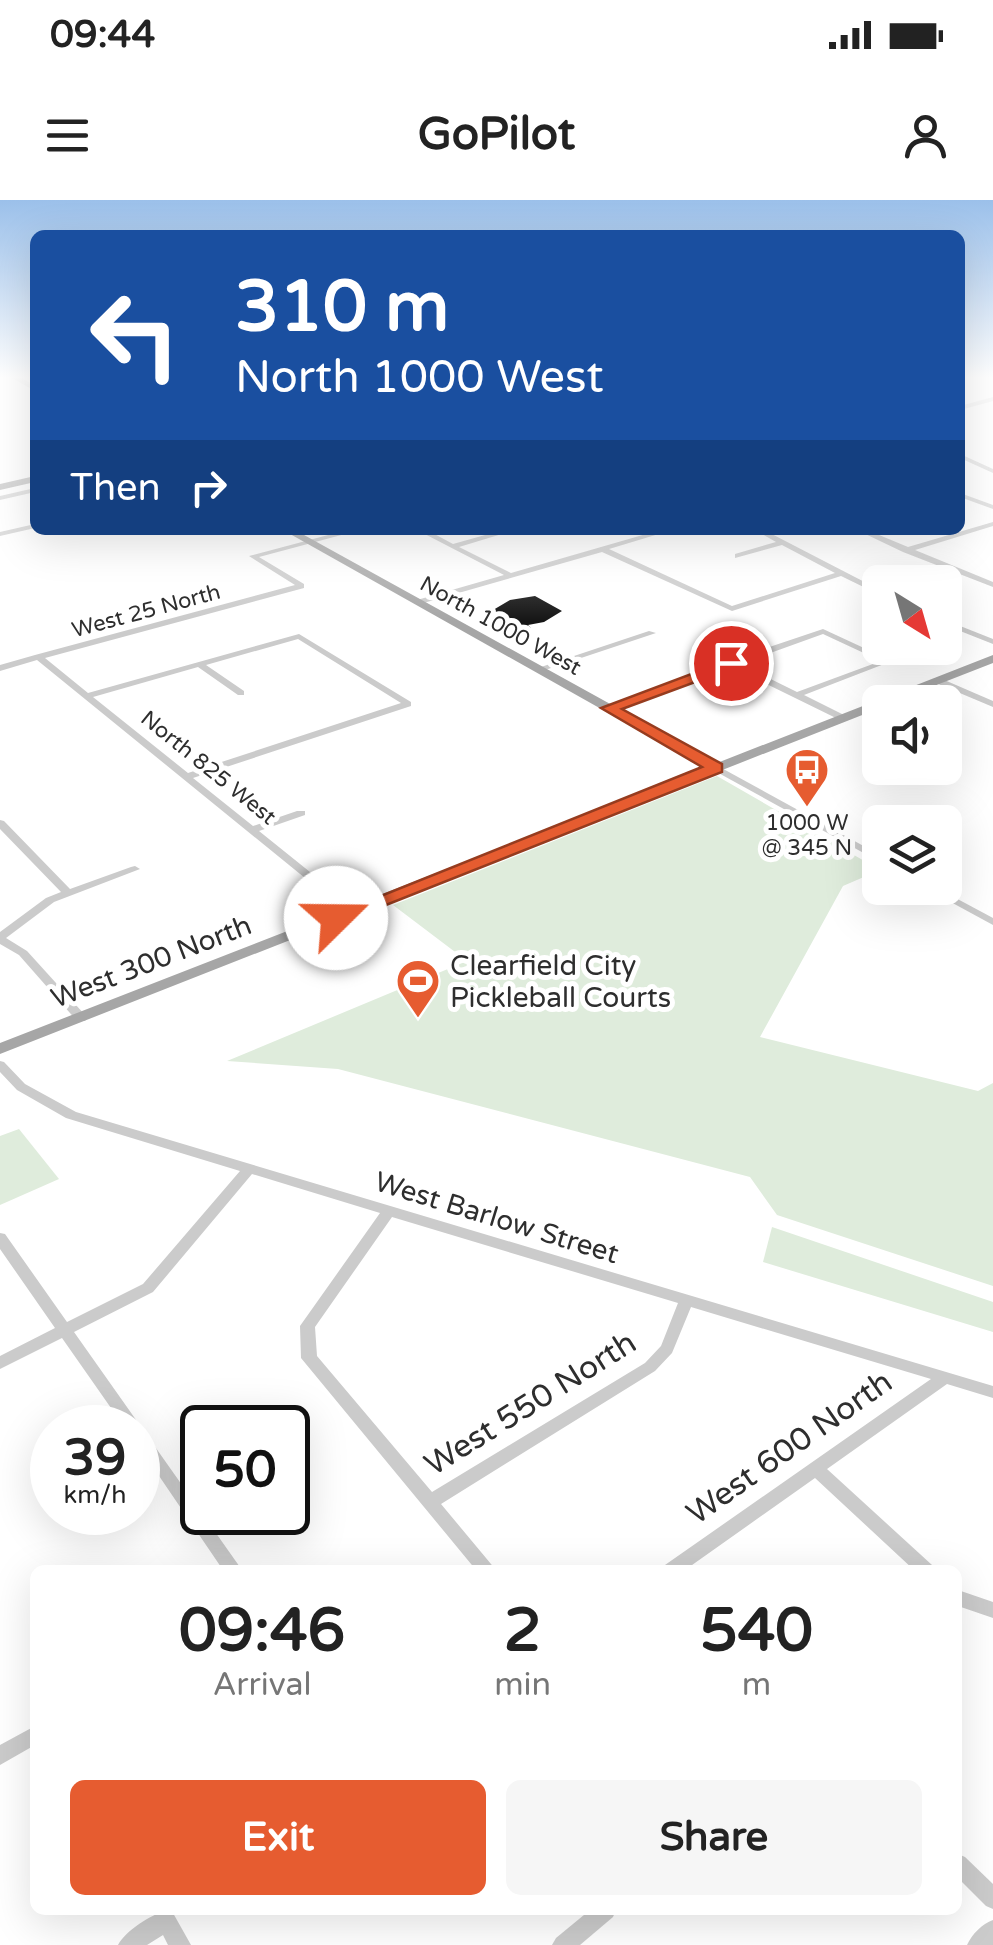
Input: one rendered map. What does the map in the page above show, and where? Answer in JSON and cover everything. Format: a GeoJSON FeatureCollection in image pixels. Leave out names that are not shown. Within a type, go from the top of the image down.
{"type":"FeatureCollection","features":[{"type":"Feature","properties":{"kind":"main road"},"geometry":{"type":"LineString","coordinates":[[0,487],[30,480]]}},
{"type":"Feature","properties":{"kind":"main road","name":"North 1000 West"},"geometry":{"type":"LineString","coordinates":[[297,535],[716,768]]}},
{"type":"Feature","properties":{"kind":"main road","name":"West 300 North"},"geometry":{"type":"LineString","coordinates":[[929,685],[993,659]]}},
{"type":"Feature","properties":{"kind":"main road","name":"West 300 North"},"geometry":{"type":"LineString","coordinates":[[0,1049],[862,710]]}},
{"type":"Feature","properties":{"kind":"street"},"geometry":{"type":"LineString","coordinates":[[967,459],[993,472]]}},
{"type":"Feature","properties":{"kind":"street"},"geometry":{"type":"LineString","coordinates":[[0,498],[30,491]]}},
{"type":"Feature","properties":{"kind":"street"},"geometry":{"type":"LineString","coordinates":[[965,498],[993,507]]}},
{"type":"Feature","properties":{"kind":"street"},"geometry":{"type":"LineString","coordinates":[[965,532],[993,524]]}},
{"type":"Feature","properties":{"kind":"street"},"geometry":{"type":"LineString","coordinates":[[0,534],[30,527]]}},
{"type":"Feature","properties":{"kind":"street"},"geometry":{"type":"LineString","coordinates":[[310,542],[337,535]]}},
{"type":"Feature","properties":{"kind":"street"},"geometry":{"type":"LineString","coordinates":[[431,535],[511,576]]}},
{"type":"Feature","properties":{"kind":"street"},"geometry":{"type":"LineString","coordinates":[[453,546],[493,535]]}},
{"type":"Feature","properties":{"kind":"street"},"geometry":{"type":"LineString","coordinates":[[420,602],[651,535]]}},
{"type":"Feature","properties":{"kind":"street"},"geometry":{"type":"LineString","coordinates":[[769,535],[862,584]]}},
{"type":"Feature","properties":{"kind":"street"},"geometry":{"type":"LineString","coordinates":[[872,535],[993,585]]}},
{"type":"Feature","properties":{"kind":"street"},"geometry":{"type":"LineString","coordinates":[[904,550],[955,535]]}},
{"type":"Feature","properties":{"kind":"street","name":"West 25 North"},"geometry":{"type":"LineString","coordinates":[[0,668],[300,586],[253,556],[310,542]]}},
{"type":"Feature","properties":{"kind":"street"},"geometry":{"type":"LineString","coordinates":[[738,556],[783,542]]}},
{"type":"Feature","properties":{"kind":"street"},"geometry":{"type":"LineString","coordinates":[[602,549],[732,609],[842,573]]}},
{"type":"Feature","properties":{"kind":"street"},"geometry":{"type":"LineString","coordinates":[[962,629],[993,642]]}},
{"type":"Feature","properties":{"kind":"street"},"geometry":{"type":"LineString","coordinates":[[609,708],[823,631],[888,661],[796,695]]}},
{"type":"Feature","properties":{"kind":"street"},"geometry":{"type":"LineString","coordinates":[[540,669],[652,633]]}},
{"type":"Feature","properties":{"kind":"street"},"geometry":{"type":"LineString","coordinates":[[86,696],[298,636],[408,704],[186,778]]}},
{"type":"Feature","properties":{"kind":"street","name":"North 825 West"},"geometry":{"type":"LineString","coordinates":[[38,658],[352,911]]}},
{"type":"Feature","properties":{"kind":"street"},"geometry":{"type":"LineString","coordinates":[[731,663],[842,718]]}},
{"type":"Feature","properties":{"kind":"street"},"geometry":{"type":"LineString","coordinates":[[199,664],[241,693]]}},
{"type":"Feature","properties":{"kind":"street"},"geometry":{"type":"LineString","coordinates":[[939,681],[993,704]]}},
{"type":"Feature","properties":{"kind":"street","name":"North 1000 West"},"geometry":{"type":"LineString","coordinates":[[716,768],[862,850]]}},
{"type":"Feature","properties":{"kind":"street"},"geometry":{"type":"LineString","coordinates":[[252,830],[301,813]]}},
{"type":"Feature","properties":{"kind":"street"},"geometry":{"type":"LineString","coordinates":[[0,824],[67,892]]}},
{"type":"Feature","properties":{"kind":"street"},"geometry":{"type":"LineString","coordinates":[[81,1018],[23,953],[0,938],[30,912],[67,892],[134,868]]}},
{"type":"Feature","properties":{"kind":"street"},"geometry":{"type":"LineString","coordinates":[[962,905],[993,922]]}},
{"type":"Feature","properties":{"kind":"street","name":"West Barlow Street"},"geometry":{"type":"LineString","coordinates":[[0,1065],[21,1087],[71,1115],[993,1392]]}},
{"type":"Feature","properties":{"kind":"street"},"geometry":{"type":"LineString","coordinates":[[0,1363],[148,1288],[249,1169]]}},
{"type":"Feature","properties":{"kind":"street"},"geometry":{"type":"LineString","coordinates":[[389,1211],[307,1326],[309,1358],[483,1565]]}},
{"type":"Feature","properties":{"kind":"street"},"geometry":{"type":"LineString","coordinates":[[0,1238],[118,1405]]}},
{"type":"Feature","properties":{"kind":"street","name":"West 550 North"},"geometry":{"type":"LineString","coordinates":[[430,1502],[650,1367],[667,1349],[686,1300]]}},
{"type":"Feature","properties":{"kind":"street","name":"West 600 North"},"geometry":{"type":"LineString","coordinates":[[679,1565],[945,1378]]}},
{"type":"Feature","properties":{"kind":"street"},"geometry":{"type":"LineString","coordinates":[[160,1464],[230,1565]]}},
{"type":"Feature","properties":{"kind":"street"},"geometry":{"type":"LineString","coordinates":[[815,1468],[921,1565]]}},
{"type":"Feature","properties":{"kind":"street"},"geometry":{"type":"LineString","coordinates":[[962,1599],[993,1610]]}},
{"type":"Feature","properties":{"kind":"street"},"geometry":{"type":"LineString","coordinates":[[0,1756],[30,1738]]}},
{"type":"Feature","properties":{"kind":"street"},"geometry":{"type":"LineString","coordinates":[[962,1868],[993,1899]]}},
{"type":"Feature","properties":{"kind":"street"},"geometry":{"type":"LineString","coordinates":[[563,1945],[600,1915]]}},
{"type":"Feature","properties":{"kind":"street"},"geometry":{"type":"LineString","coordinates":[[129,1945],[166,1920],[180,1945]]}},
{"type":"Feature","properties":{"kind":"street"},"geometry":{"type":"LineString","coordinates":[[978,1945],[993,1930]]}},
{"type":"Feature","properties":{"kind":"green space"},"geometry":{"type":"Polygon","coordinates":[[[717,776],[862,860],[862,878],[843,886],[760,1037],[978,1091],[993,1083],[993,1286],[777,1215],[750,1177],[338,1069],[227,1061],[467,961],[393,905],[717,776]]]}},
{"type":"Feature","properties":{"kind":"green space"},"geometry":{"type":"Polygon","coordinates":[[[19,1129],[59,1179],[0,1205],[0,1136],[19,1129]]]}},
{"type":"Feature","properties":{"kind":"green space"},"geometry":{"type":"Polygon","coordinates":[[[772,1227],[993,1302],[993,1332],[763,1262],[772,1227]]]}},
{"type":"Feature","properties":{"kind":"building"},"geometry":{"type":"Polygon","coordinates":[[[535,596],[562,611],[544,622],[528,625],[531,628],[517,630],[508,623],[478,627],[496,616],[488,613],[510,600],[535,596]]]}},
{"type":"Feature","properties":{"kind":"place","name":"1000 W @ 345 N"},"geometry":{"type":"Point","coordinates":[807,808]}},
{"type":"Feature","properties":{"kind":"place","name":"Clearfield City Pickleball Courts"},"geometry":{"type":"Point","coordinates":[418,1019]}},
{"type":"Feature","properties":{"kind":"route"},"geometry":{"type":"LineString","coordinates":[[336,918],[716,768],[609,708],[731,663]]}}]}
